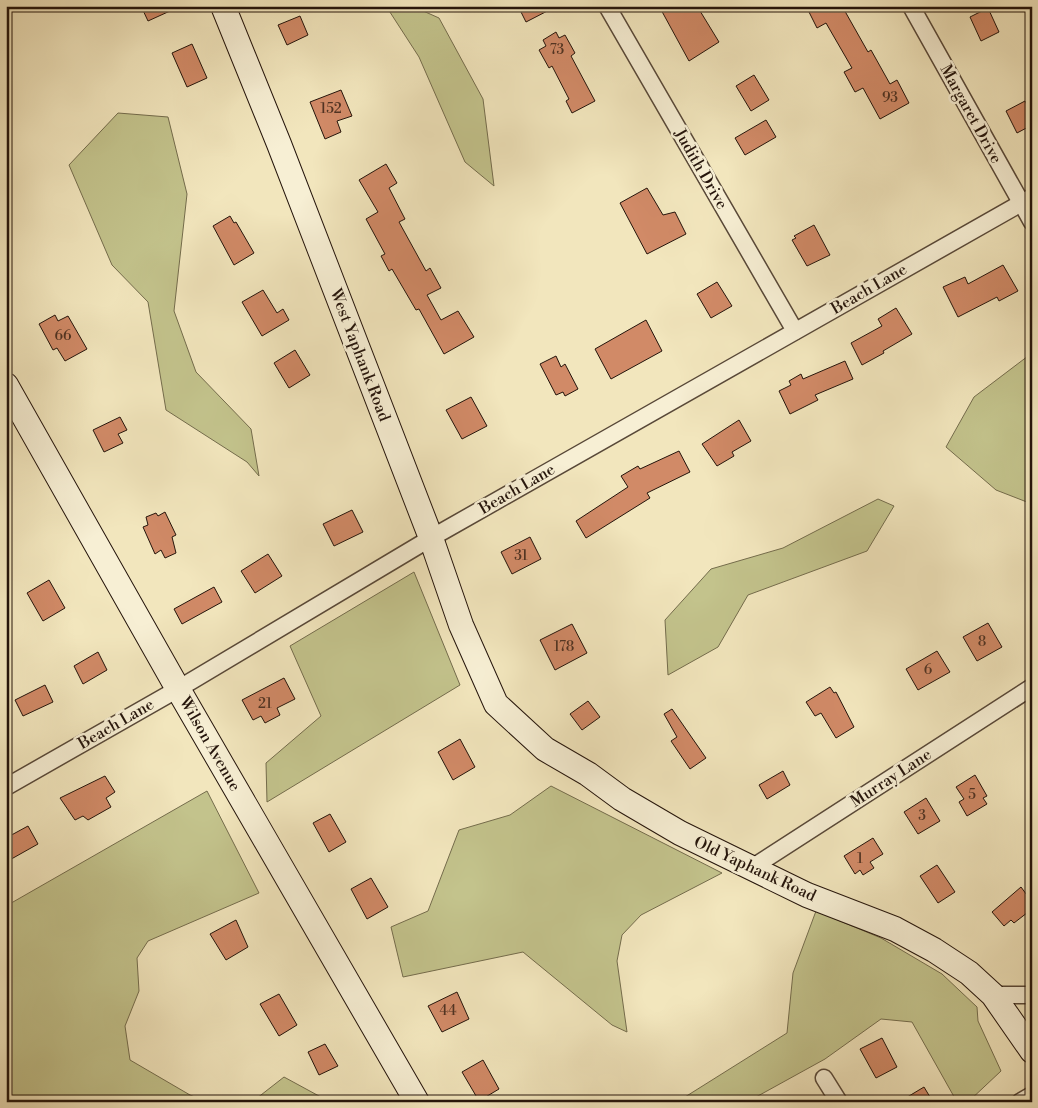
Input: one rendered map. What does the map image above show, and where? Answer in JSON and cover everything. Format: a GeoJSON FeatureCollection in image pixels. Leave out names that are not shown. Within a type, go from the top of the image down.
{"type":"FeatureCollection","features":[{"type":"Feature","properties":{"kind":"street","name":"West Yaphank Road"},"geometry":{"type":"LineString","coordinates":[[223,6],[279,144],[431,538],[461,625],[496,704]]}},
{"type":"Feature","properties":{"kind":"street","name":"Judith Drive"},"geometry":{"type":"LineString","coordinates":[[607,6],[795,331]]}},
{"type":"Feature","properties":{"kind":"street","name":"Margaret Drive"},"geometry":{"type":"LineString","coordinates":[[911,6],[1026,200],[1032,222]]}},
{"type":"Feature","properties":{"kind":"street","name":"Beach Lane"},"geometry":{"type":"LineString","coordinates":[[6,787],[178,689],[431,538],[1026,200]]}},
{"type":"Feature","properties":{"kind":"street","name":"Wilson Avenue"},"geometry":{"type":"LineString","coordinates":[[6,385],[178,689],[417,1102]]}},
{"type":"Feature","properties":{"kind":"street","name":"Murray Lane"},"geometry":{"type":"LineString","coordinates":[[750,869],[1032,687]]}},
{"type":"Feature","properties":{"kind":"street","name":"Old Yaphank Road"},"geometry":{"type":"LineString","coordinates":[[496,704],[545,749],[588,774],[622,799],[680,833],[750,869],[807,895],[895,929],[934,950],[969,973],[993,995],[1032,1051]]}},
{"type":"Feature","properties":{"kind":"street"},"geometry":{"type":"LineString","coordinates":[[993,995],[1032,995]]}},
{"type":"Feature","properties":{"kind":"street"},"geometry":{"type":"LineString","coordinates":[[824,1078],[839,1102]]}},
{"type":"Feature","properties":{"kind":"street"},"geometry":{"type":"LineString","coordinates":[[1020,1102],[1032,1095]]}},
{"type":"Feature","properties":{"kind":"green space"},"geometry":{"type":"Polygon","coordinates":[[[386,6],[412,6],[439,18],[483,99],[494,186],[465,162],[419,57],[386,6]]]}},
{"type":"Feature","properties":{"kind":"green space"},"geometry":{"type":"Polygon","coordinates":[[[118,113],[168,117],[187,194],[174,311],[196,372],[251,429],[259,476],[247,462],[166,410],[148,302],[112,265],[69,165],[118,113]]]}},
{"type":"Feature","properties":{"kind":"green space"},"geometry":{"type":"Polygon","coordinates":[[[1032,353],[1032,504],[996,490],[946,447],[974,397],[1032,353]]]}},
{"type":"Feature","properties":{"kind":"green space"},"geometry":{"type":"Polygon","coordinates":[[[878,499],[894,506],[867,551],[748,595],[718,647],[668,675],[665,620],[711,569],[783,548],[878,499]]]}},
{"type":"Feature","properties":{"kind":"green space"},"geometry":{"type":"Polygon","coordinates":[[[414,572],[460,685],[267,802],[266,763],[321,716],[290,646],[414,572]]]}},
{"type":"Feature","properties":{"kind":"green space"},"geometry":{"type":"Polygon","coordinates":[[[551,786],[722,873],[641,915],[622,935],[617,961],[627,1032],[612,1025],[523,952],[403,977],[391,927],[428,911],[459,830],[510,815],[551,786]]]}},
{"type":"Feature","properties":{"kind":"green space"},"geometry":{"type":"Polygon","coordinates":[[[207,791],[259,893],[148,941],[137,958],[139,991],[125,1026],[130,1060],[190,1095],[207,1102],[6,1102],[6,906],[207,791]]]}},
{"type":"Feature","properties":{"kind":"green space"},"geometry":{"type":"Polygon","coordinates":[[[816,911],[881,938],[942,974],[977,1007],[978,1021],[1001,1071],[968,1102],[957,1102],[912,1022],[881,1019],[825,1059],[747,1102],[677,1102],[787,1033],[793,973],[816,911]]]}},
{"type":"Feature","properties":{"kind":"green space"},"geometry":{"type":"Polygon","coordinates":[[[284,1077],[330,1102],[252,1102],[284,1077]]]}},
{"type":"Feature","properties":{"kind":"building"},"geometry":{"type":"Polygon","coordinates":[[[141,6],[181,6],[148,21],[141,6]]]}},
{"type":"Feature","properties":{"kind":"building"},"geometry":{"type":"Polygon","coordinates":[[[518,6],[557,6],[526,22],[518,6]]]}},
{"type":"Feature","properties":{"kind":"building"},"geometry":{"type":"Polygon","coordinates":[[[659,6],[697,6],[719,42],[689,61],[659,6]]]}},
{"type":"Feature","properties":{"kind":"building"},"geometry":{"type":"Polygon","coordinates":[[[806,6],[842,6],[868,52],[871,50],[890,84],[897,80],[909,103],[880,119],[863,88],[855,92],[844,72],[852,68],[826,23],[817,28],[806,6]]]}},
{"type":"Feature","properties":{"kind":"building"},"geometry":{"type":"Polygon","coordinates":[[[988,8],[999,32],[981,41],[970,17],[988,8]]]}},
{"type":"Feature","properties":{"kind":"building"},"geometry":{"type":"Polygon","coordinates":[[[300,16],[308,35],[287,45],[278,25],[300,16]]]}},
{"type":"Feature","properties":{"kind":"building"},"geometry":{"type":"Polygon","coordinates":[[[556,32],[559,38],[565,35],[575,53],[571,56],[595,101],[572,113],[566,101],[569,99],[552,66],[549,68],[539,50],[546,46],[543,40],[556,32]]]}},
{"type":"Feature","properties":{"kind":"building"},"geometry":{"type":"Polygon","coordinates":[[[192,44],[207,78],[187,87],[172,53],[192,44]]]}},
{"type":"Feature","properties":{"kind":"building"},"geometry":{"type":"Polygon","coordinates":[[[754,75],[769,100],[751,111],[736,86],[754,75]]]}},
{"type":"Feature","properties":{"kind":"building"},"geometry":{"type":"Polygon","coordinates":[[[341,90],[352,116],[337,121],[341,132],[325,139],[310,102],[341,90]]]}},
{"type":"Feature","properties":{"kind":"building"},"geometry":{"type":"Polygon","coordinates":[[[1025,101],[1032,114],[1032,125],[1017,133],[1006,111],[1025,101]]]}},
{"type":"Feature","properties":{"kind":"building"},"geometry":{"type":"Polygon","coordinates":[[[766,120],[776,137],[745,155],[735,138],[766,120]]]}},
{"type":"Feature","properties":{"kind":"building"},"geometry":{"type":"Polygon","coordinates":[[[386,164],[397,183],[389,188],[405,219],[399,222],[426,271],[430,268],[441,288],[427,295],[441,320],[458,311],[474,337],[444,354],[419,309],[416,310],[392,269],[389,271],[381,256],[385,254],[366,219],[378,212],[359,180],[386,164]]]}},
{"type":"Feature","properties":{"kind":"building"},"geometry":{"type":"Polygon","coordinates":[[[647,188],[663,215],[675,212],[686,234],[647,254],[620,203],[647,188]]]}},
{"type":"Feature","properties":{"kind":"building"},"geometry":{"type":"Polygon","coordinates":[[[230,216],[234,223],[236,222],[254,253],[234,265],[213,226],[230,216]]]}},
{"type":"Feature","properties":{"kind":"building"},"geometry":{"type":"Polygon","coordinates":[[[814,225],[830,255],[807,266],[792,240],[796,238],[794,236],[814,225]]]}},
{"type":"Feature","properties":{"kind":"building"},"geometry":{"type":"Polygon","coordinates":[[[1003,265],[1018,291],[999,301],[997,297],[958,317],[943,287],[965,277],[968,284],[1003,265]]]}},
{"type":"Feature","properties":{"kind":"building"},"geometry":{"type":"Polygon","coordinates":[[[717,282],[732,306],[711,318],[697,294],[717,282]]]}},
{"type":"Feature","properties":{"kind":"building"},"geometry":{"type":"Polygon","coordinates":[[[263,290],[277,313],[283,309],[289,320],[262,336],[242,302],[263,290]]]}},
{"type":"Feature","properties":{"kind":"building"},"geometry":{"type":"Polygon","coordinates":[[[896,308],[912,334],[862,365],[851,343],[882,326],[878,319],[896,308]]]}},
{"type":"Feature","properties":{"kind":"building"},"geometry":{"type":"Polygon","coordinates":[[[55,315],[58,321],[68,316],[87,349],[65,361],[57,348],[53,350],[39,324],[55,315]]]}},
{"type":"Feature","properties":{"kind":"building"},"geometry":{"type":"Polygon","coordinates":[[[646,320],[662,351],[611,379],[595,349],[646,320]]]}},
{"type":"Feature","properties":{"kind":"building"},"geometry":{"type":"Polygon","coordinates":[[[295,350],[310,375],[289,388],[274,363],[295,350]]]}},
{"type":"Feature","properties":{"kind":"building"},"geometry":{"type":"Polygon","coordinates":[[[556,356],[561,367],[565,364],[578,389],[565,396],[563,392],[556,395],[540,364],[556,356]]]}},
{"type":"Feature","properties":{"kind":"building"},"geometry":{"type":"Polygon","coordinates":[[[845,361],[853,379],[815,395],[818,400],[790,414],[779,391],[791,385],[789,381],[801,374],[803,379],[845,361]]]}},
{"type":"Feature","properties":{"kind":"building"},"geometry":{"type":"Polygon","coordinates":[[[471,397],[487,426],[462,439],[446,410],[471,397]]]}},
{"type":"Feature","properties":{"kind":"building"},"geometry":{"type":"Polygon","coordinates":[[[120,417],[127,430],[118,434],[123,443],[104,452],[93,430],[120,417]]]}},
{"type":"Feature","properties":{"kind":"building"},"geometry":{"type":"Polygon","coordinates":[[[739,420],[751,441],[732,452],[734,456],[717,466],[702,444],[739,420]]]}},
{"type":"Feature","properties":{"kind":"building"},"geometry":{"type":"Polygon","coordinates":[[[679,451],[690,472],[647,493],[650,498],[586,538],[576,521],[628,487],[621,476],[638,466],[640,469],[679,451]]]}},
{"type":"Feature","properties":{"kind":"building"},"geometry":{"type":"Polygon","coordinates":[[[352,510],[363,532],[334,546],[323,524],[352,510]]]}},
{"type":"Feature","properties":{"kind":"building"},"geometry":{"type":"Polygon","coordinates":[[[165,512],[176,535],[172,537],[176,553],[165,558],[161,550],[155,554],[143,527],[148,525],[146,517],[156,513],[158,516],[165,512]]]}},
{"type":"Feature","properties":{"kind":"building"},"geometry":{"type":"Polygon","coordinates":[[[530,537],[541,559],[512,574],[501,552],[530,537]]]}},
{"type":"Feature","properties":{"kind":"building"},"geometry":{"type":"Polygon","coordinates":[[[268,554],[282,576],[255,593],[241,571],[268,554]]]}},
{"type":"Feature","properties":{"kind":"building"},"geometry":{"type":"Polygon","coordinates":[[[49,580],[65,608],[43,621],[27,593],[49,580]]]}},
{"type":"Feature","properties":{"kind":"building"},"geometry":{"type":"Polygon","coordinates":[[[214,587],[222,602],[182,624],[174,609],[214,587]]]}},
{"type":"Feature","properties":{"kind":"building"},"geometry":{"type":"Polygon","coordinates":[[[988,623],[1002,647],[977,661],[963,637],[988,623]]]}},
{"type":"Feature","properties":{"kind":"building"},"geometry":{"type":"Polygon","coordinates":[[[572,624],[587,653],[555,670],[540,640],[572,624]]]}},
{"type":"Feature","properties":{"kind":"building"},"geometry":{"type":"Polygon","coordinates":[[[937,651],[950,672],[918,690],[906,669],[937,651]]]}},
{"type":"Feature","properties":{"kind":"building"},"geometry":{"type":"Polygon","coordinates":[[[98,652],[107,670],[83,684],[74,666],[98,652]]]}},
{"type":"Feature","properties":{"kind":"building"},"geometry":{"type":"Polygon","coordinates":[[[284,678],[295,699],[277,708],[280,715],[265,723],[261,716],[253,720],[242,700],[284,678]]]}},
{"type":"Feature","properties":{"kind":"building"},"geometry":{"type":"Polygon","coordinates":[[[45,685],[53,702],[23,716],[15,700],[45,685]]]}},
{"type":"Feature","properties":{"kind":"building"},"geometry":{"type":"Polygon","coordinates":[[[830,687],[834,693],[836,692],[854,727],[836,738],[821,713],[815,716],[806,702],[830,687]]]}},
{"type":"Feature","properties":{"kind":"building"},"geometry":{"type":"Polygon","coordinates":[[[588,701],[600,717],[582,730],[570,714],[588,701]]]}},
{"type":"Feature","properties":{"kind":"building"},"geometry":{"type":"Polygon","coordinates":[[[672,709],[706,758],[690,769],[671,741],[677,737],[664,714],[672,709]]]}},
{"type":"Feature","properties":{"kind":"building"},"geometry":{"type":"Polygon","coordinates":[[[460,739],[475,767],[453,780],[438,752],[460,739]]]}},
{"type":"Feature","properties":{"kind":"building"},"geometry":{"type":"Polygon","coordinates":[[[783,771],[790,785],[767,799],[759,785],[783,771]]]}},
{"type":"Feature","properties":{"kind":"building"},"geometry":{"type":"Polygon","coordinates":[[[975,775],[987,796],[983,798],[987,804],[967,816],[959,802],[964,799],[956,787],[975,775]]]}},
{"type":"Feature","properties":{"kind":"building"},"geometry":{"type":"Polygon","coordinates":[[[105,776],[115,792],[106,798],[111,807],[88,820],[83,816],[75,820],[60,798],[105,776]]]}},
{"type":"Feature","properties":{"kind":"building"},"geometry":{"type":"Polygon","coordinates":[[[926,798],[940,821],[918,834],[904,812],[926,798]]]}},
{"type":"Feature","properties":{"kind":"building"},"geometry":{"type":"Polygon","coordinates":[[[330,814],[346,842],[329,852],[313,823],[330,814]]]}},
{"type":"Feature","properties":{"kind":"building"},"geometry":{"type":"Polygon","coordinates":[[[28,826],[38,844],[6,862],[6,838],[28,826]]]}},
{"type":"Feature","properties":{"kind":"building"},"geometry":{"type":"Polygon","coordinates":[[[873,838],[883,854],[870,862],[874,868],[863,875],[860,870],[855,874],[844,856],[873,838]]]}},
{"type":"Feature","properties":{"kind":"building"},"geometry":{"type":"Polygon","coordinates":[[[937,865],[955,892],[938,903],[920,876],[937,865]]]}},
{"type":"Feature","properties":{"kind":"building"},"geometry":{"type":"Polygon","coordinates":[[[371,878],[388,907],[367,919],[351,889],[371,878]]]}},
{"type":"Feature","properties":{"kind":"building"},"geometry":{"type":"Polygon","coordinates":[[[1021,887],[1032,902],[1032,909],[1014,923],[1011,920],[1004,926],[992,912],[1021,887]]]}},
{"type":"Feature","properties":{"kind":"building"},"geometry":{"type":"Polygon","coordinates":[[[236,920],[248,947],[226,960],[210,934],[236,920]]]}},
{"type":"Feature","properties":{"kind":"building"},"geometry":{"type":"Polygon","coordinates":[[[457,992],[469,1019],[442,1032],[428,1006],[457,992]]]}},
{"type":"Feature","properties":{"kind":"building"},"geometry":{"type":"Polygon","coordinates":[[[279,994],[297,1025],[279,1036],[260,1004],[279,994]]]}},
{"type":"Feature","properties":{"kind":"building"},"geometry":{"type":"Polygon","coordinates":[[[882,1038],[897,1067],[876,1078],[860,1049],[882,1038]]]}},
{"type":"Feature","properties":{"kind":"building"},"geometry":{"type":"Polygon","coordinates":[[[325,1044],[338,1066],[319,1075],[308,1052],[325,1044]]]}},
{"type":"Feature","properties":{"kind":"building"},"geometry":{"type":"Polygon","coordinates":[[[483,1060],[499,1089],[479,1101],[462,1072],[483,1060]]]}},
{"type":"Feature","properties":{"kind":"building"},"geometry":{"type":"Polygon","coordinates":[[[924,1087],[933,1102],[899,1102],[924,1087]]]}}]}
